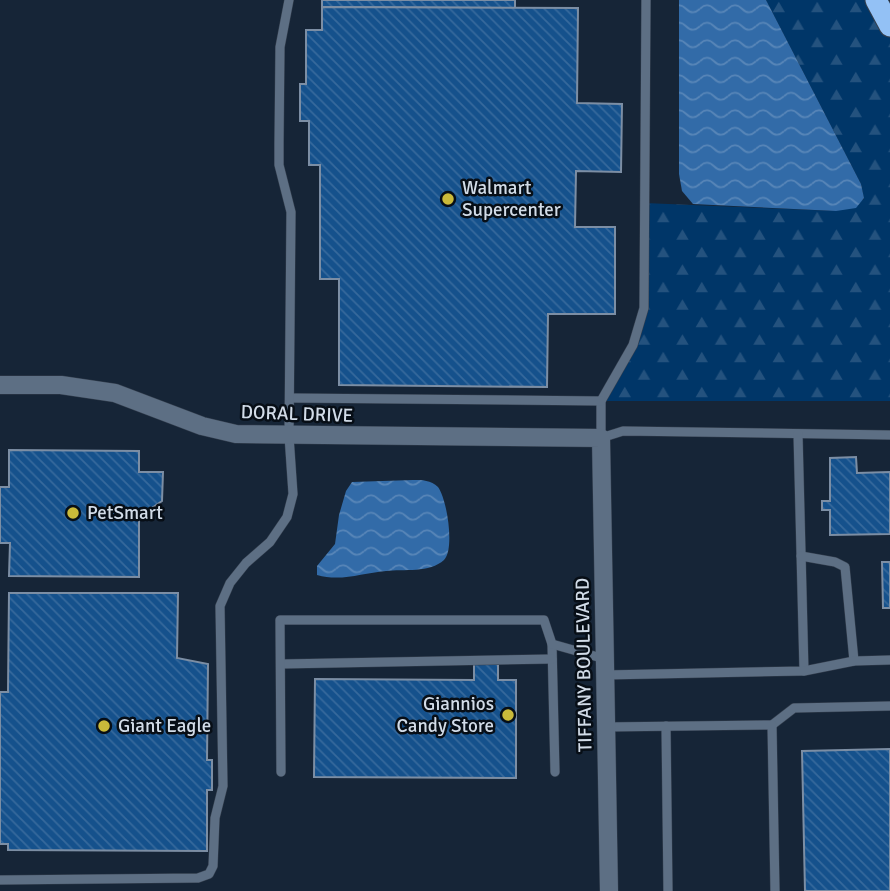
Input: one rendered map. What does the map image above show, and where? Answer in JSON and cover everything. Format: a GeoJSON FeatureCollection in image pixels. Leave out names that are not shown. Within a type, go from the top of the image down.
{"type":"FeatureCollection","features":[{"type":"Feature","properties":{"kind":"highway"},"geometry":{"type":"LineString","coordinates":[[876,0],[890,26]]}},
{"type":"Feature","properties":{"kind":"street","name":"DORAL DRIVE"},"geometry":{"type":"LineString","coordinates":[[0,385],[61,385],[115,393],[202,426],[236,434],[601,438]]}},
{"type":"Feature","properties":{"kind":"street","name":"TIFFANY BOULEVARD"},"geometry":{"type":"LineString","coordinates":[[601,438],[609,891]]}},
{"type":"Feature","properties":{"kind":"lane"},"geometry":{"type":"LineString","coordinates":[[0,880],[198,878],[209,874],[214,866],[215,818],[223,786],[220,606],[230,583],[270,542],[287,517],[293,494],[289,436],[291,212],[279,166],[280,47],[289,0]]}},
{"type":"Feature","properties":{"kind":"lane"},"geometry":{"type":"LineString","coordinates":[[646,0],[644,307],[633,345],[601,401],[601,438],[623,431],[890,435]]}},
{"type":"Feature","properties":{"kind":"lane"},"geometry":{"type":"LineString","coordinates":[[290,398],[601,401]]}},
{"type":"Feature","properties":{"kind":"lane"},"geometry":{"type":"LineString","coordinates":[[798,434],[804,671]]}},
{"type":"Feature","properties":{"kind":"lane"},"geometry":{"type":"LineString","coordinates":[[801,556],[835,562],[845,567],[854,661]]}},
{"type":"Feature","properties":{"kind":"lane"},"geometry":{"type":"LineString","coordinates":[[281,772],[280,620],[544,620],[551,644],[555,772]]}},
{"type":"Feature","properties":{"kind":"lane"},"geometry":{"type":"LineString","coordinates":[[551,644],[605,667],[804,671],[854,661],[890,660]]}},
{"type":"Feature","properties":{"kind":"lane"},"geometry":{"type":"LineString","coordinates":[[281,664],[552,659]]}},
{"type":"Feature","properties":{"kind":"lane"},"geometry":{"type":"LineString","coordinates":[[606,727],[772,725],[794,708],[890,706]]}},
{"type":"Feature","properties":{"kind":"lane"},"geometry":{"type":"LineString","coordinates":[[772,725],[775,891]]}},
{"type":"Feature","properties":{"kind":"lane"},"geometry":{"type":"LineString","coordinates":[[666,726],[668,891]]}},
{"type":"Feature","properties":{"kind":"green space"},"geometry":{"type":"Polygon","coordinates":[[[766,0],[876,0],[890,26],[890,401],[601,401],[622,366],[644,308],[644,203],[836,211],[864,199],[861,184],[766,0]]]}},
{"type":"Feature","properties":{"kind":"water"},"geometry":{"type":"Polygon","coordinates":[[[679,0],[766,0],[861,184],[864,198],[856,208],[836,211],[693,204],[682,191],[679,174],[679,0]]]}},
{"type":"Feature","properties":{"kind":"water"},"geometry":{"type":"Polygon","coordinates":[[[413,480],[432,483],[441,493],[447,512],[449,535],[449,546],[444,560],[431,567],[416,570],[343,577],[317,575],[317,566],[335,544],[339,515],[346,491],[352,482],[413,480]]]}},
{"type":"Feature","properties":{"kind":"building"},"geometry":{"type":"Polygon","coordinates":[[[322,0],[515,0],[515,8],[322,7],[322,0]]]}},
{"type":"Feature","properties":{"kind":"building","name":"Walmart Supercenter"},"geometry":{"type":"Polygon","coordinates":[[[322,7],[578,8],[577,103],[622,104],[621,172],[576,171],[575,227],[615,227],[615,314],[548,314],[547,387],[339,385],[339,279],[320,279],[320,165],[309,165],[309,121],[300,121],[300,84],[306,84],[306,30],[322,30],[322,7]]]}},
{"type":"Feature","properties":{"kind":"building","name":"PetSmart"},"geometry":{"type":"Polygon","coordinates":[[[9,450],[139,451],[139,472],[163,472],[162,501],[139,517],[139,577],[9,576],[10,543],[0,543],[0,487],[9,487],[9,450]]]}},
{"type":"Feature","properties":{"kind":"building"},"geometry":{"type":"Polygon","coordinates":[[[856,457],[857,473],[890,472],[890,534],[830,535],[830,510],[822,510],[822,501],[830,501],[830,458],[856,457]]]}},
{"type":"Feature","properties":{"kind":"building"},"geometry":{"type":"Polygon","coordinates":[[[882,562],[890,562],[890,608],[883,608],[882,562]]]}},
{"type":"Feature","properties":{"kind":"building","name":"Giant Eagle"},"geometry":{"type":"Polygon","coordinates":[[[9,593],[178,593],[177,658],[208,664],[207,760],[212,760],[212,790],[207,790],[207,851],[8,850],[8,844],[0,844],[0,692],[8,692],[9,593]]]}},
{"type":"Feature","properties":{"kind":"building"},"geometry":{"type":"Polygon","coordinates":[[[474,664],[498,664],[498,680],[516,680],[516,778],[314,777],[315,679],[474,680],[474,664]]]}},
{"type":"Feature","properties":{"kind":"building"},"geometry":{"type":"Polygon","coordinates":[[[890,749],[890,891],[805,891],[802,751],[890,749]]]}},
{"type":"Feature","properties":{"kind":"place","name":"Walmart Supercenter"},"geometry":{"type":"Point","coordinates":[448,199]}},
{"type":"Feature","properties":{"kind":"place","name":"PetSmart"},"geometry":{"type":"Point","coordinates":[73,513]}},
{"type":"Feature","properties":{"kind":"place","name":"Giannios Candy Store"},"geometry":{"type":"Point","coordinates":[508,715]}},
{"type":"Feature","properties":{"kind":"place","name":"Giant Eagle"},"geometry":{"type":"Point","coordinates":[104,726]}}]}
